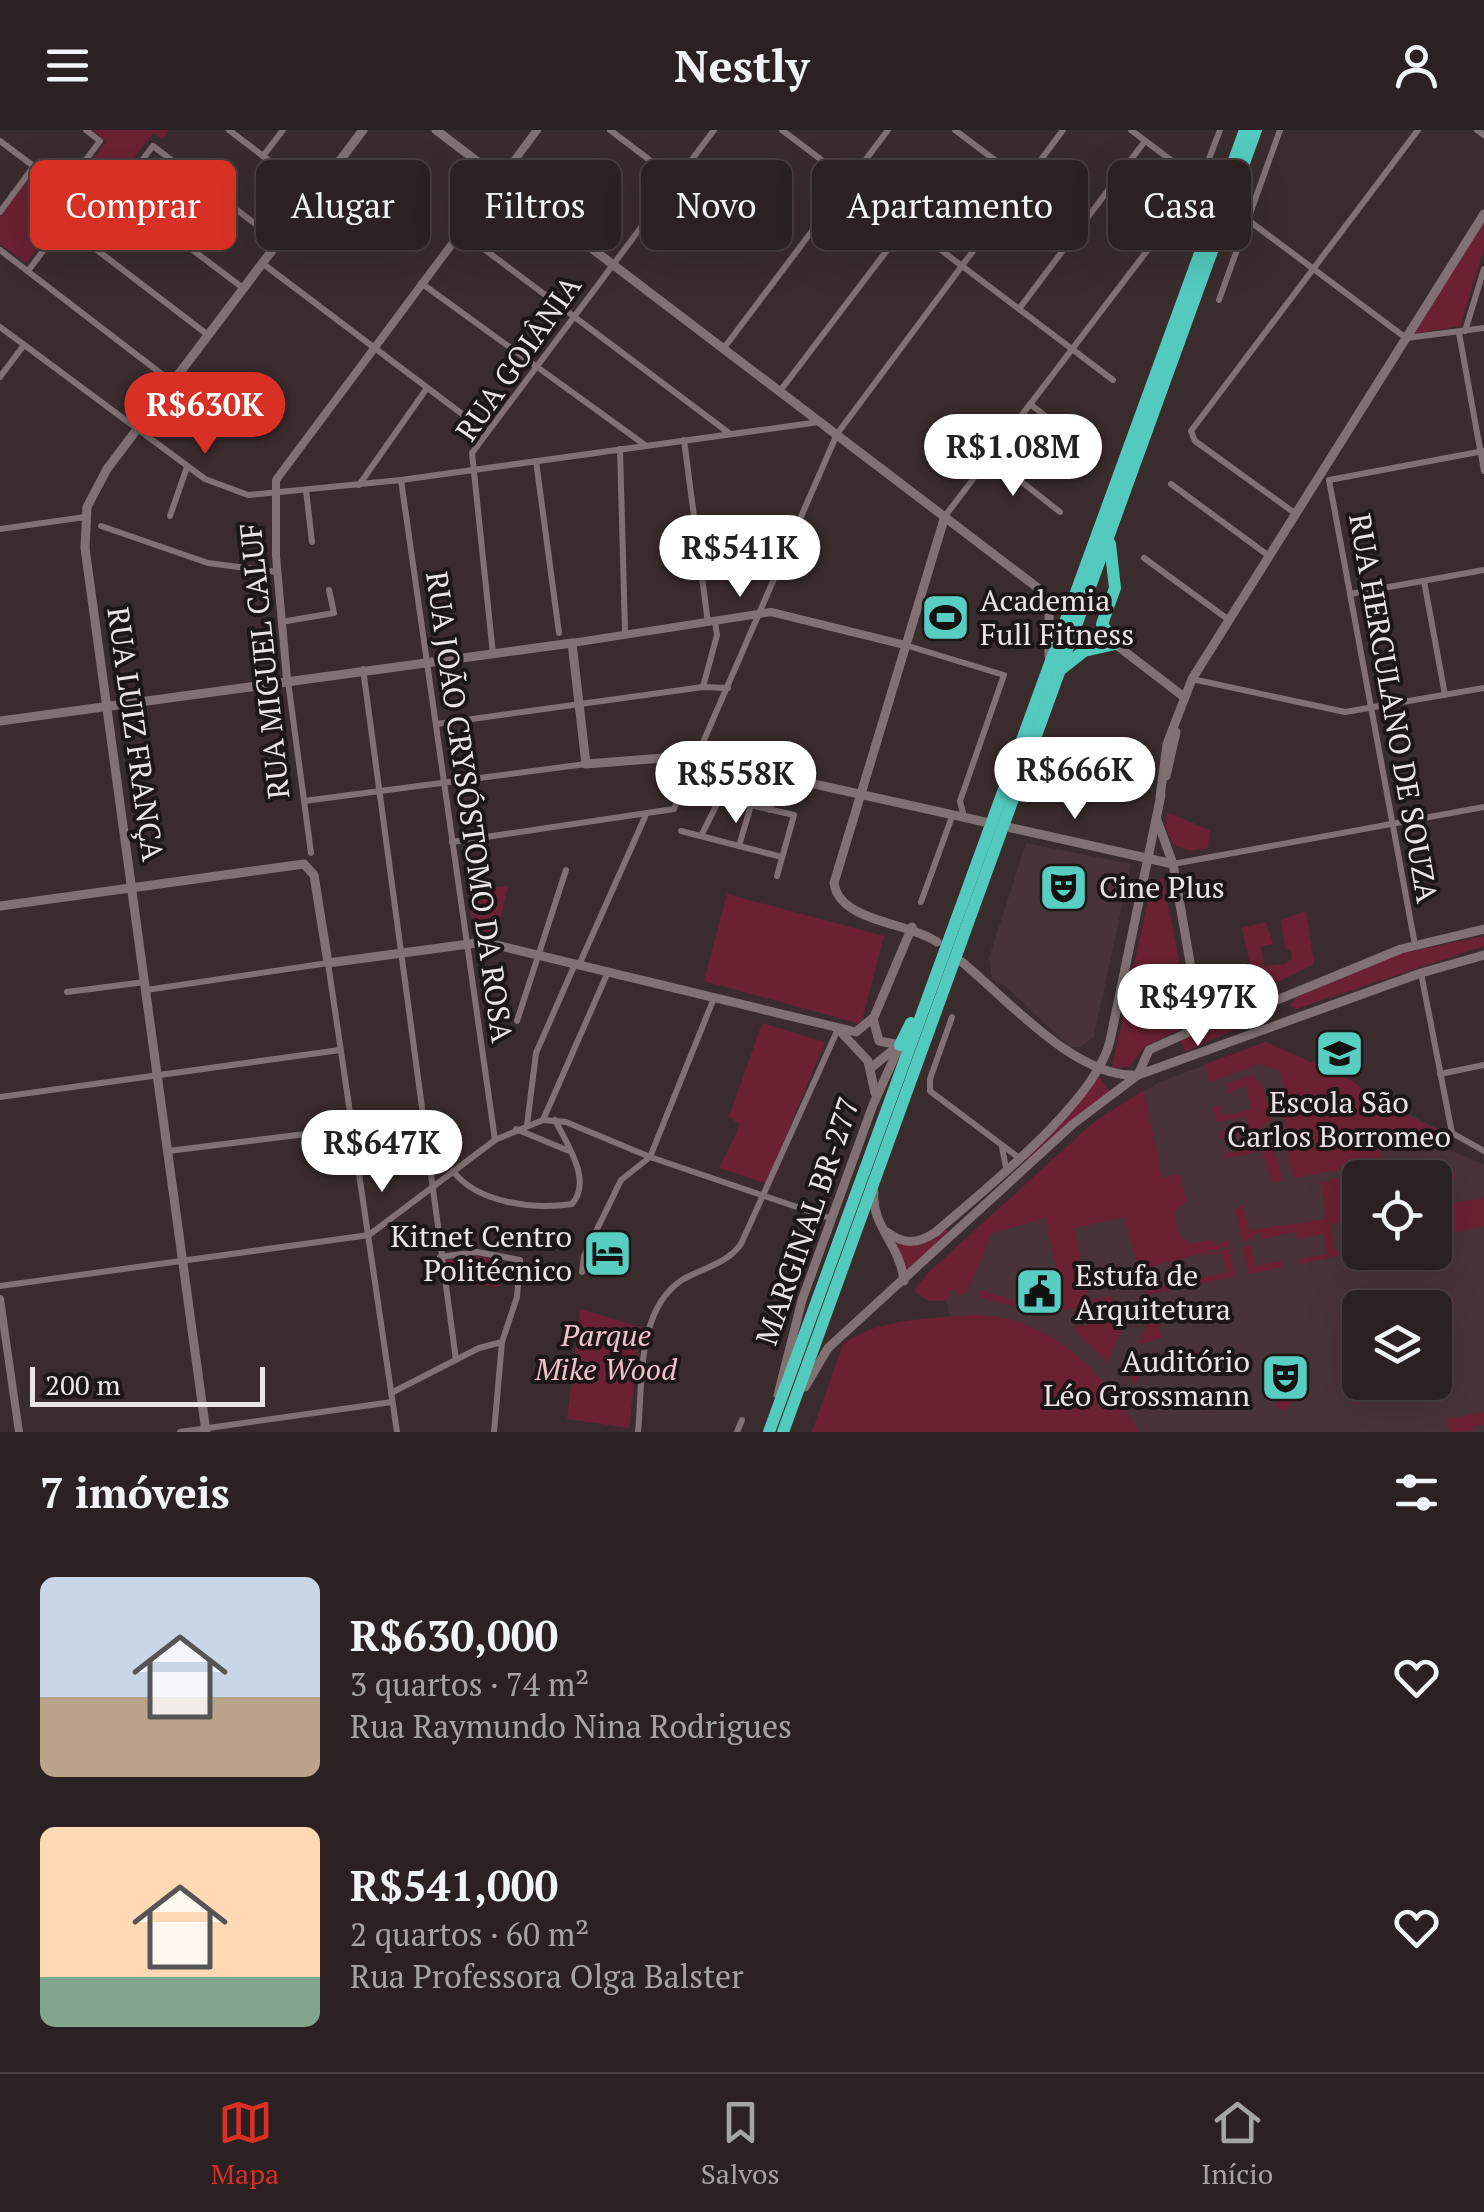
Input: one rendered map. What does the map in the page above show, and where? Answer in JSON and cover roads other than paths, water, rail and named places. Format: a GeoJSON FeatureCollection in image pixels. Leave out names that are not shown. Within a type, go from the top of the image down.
{"type":"FeatureCollection","features":[{"type":"Feature","properties":{"kind":"highway"},"geometry":{"type":"LineString","coordinates":[[779,1431],[876,1173],[1245,130]]}},
{"type":"Feature","properties":{"kind":"highway"},"geometry":{"type":"LineString","coordinates":[[1053,669],[1110,528],[1256,130]]}},
{"type":"Feature","properties":{"kind":"highway"},"geometry":{"type":"LineString","coordinates":[[1053,669],[1084,651],[1115,644],[1102,624],[1114,588],[1109,567],[1110,528]]}},
{"type":"Feature","properties":{"kind":"highway"},"geometry":{"type":"LineString","coordinates":[[779,1431],[775,1417],[937,972],[997,826]]}},
{"type":"Feature","properties":{"kind":"highway"},"geometry":{"type":"LineString","coordinates":[[900,1044],[937,972]]}},
{"type":"Feature","properties":{"kind":"main road"},"geometry":{"type":"LineString","coordinates":[[341,160],[364,130]]}},
{"type":"Feature","properties":{"kind":"main road"},"geometry":{"type":"LineString","coordinates":[[444,132],[478,160]]}},
{"type":"Feature","properties":{"kind":"main road"},"geometry":{"type":"LineString","coordinates":[[887,1232],[900,1241],[923,1240],[1067,1110],[1099,1071],[1109,1048],[1145,857],[1179,708],[1192,678],[1296,514],[1324,477],[1484,214]]}},
{"type":"Feature","properties":{"kind":"main road"},"geometry":{"type":"LineString","coordinates":[[85,517],[99,480],[272,250]]}},
{"type":"Feature","properties":{"kind":"main road"},"geometry":{"type":"LineString","coordinates":[[595,250],[1038,588],[1049,610],[1053,669]]}},
{"type":"Feature","properties":{"kind":"main road"},"geometry":{"type":"LineString","coordinates":[[937,942],[912,927],[850,909],[838,899],[835,876],[944,516]]}},
{"type":"Feature","properties":{"kind":"main road","name":"RUA LUIZ FRANÇA"},"geometry":{"type":"LineString","coordinates":[[85,517],[107,706],[206,1430]]}},
{"type":"Feature","properties":{"kind":"main road"},"geometry":{"type":"LineString","coordinates":[[0,721],[572,643],[586,764],[667,754],[698,757],[1174,864]]}},
{"type":"Feature","properties":{"kind":"main road"},"geometry":{"type":"LineString","coordinates":[[1115,644],[1184,696]]}},
{"type":"Feature","properties":{"kind":"main road"},"geometry":{"type":"LineString","coordinates":[[1138,1075],[1149,1050],[1192,1030],[1199,1005],[1174,864],[1156,817]]}},
{"type":"Feature","properties":{"kind":"main road"},"geometry":{"type":"LineString","coordinates":[[0,906],[303,864],[310,867],[328,963],[466,942],[540,955],[838,1029],[860,1031],[874,1016],[912,927]]}},
{"type":"Feature","properties":{"kind":"main road"},"geometry":{"type":"LineString","coordinates":[[1142,884],[1154,869],[1174,864]]}},
{"type":"Feature","properties":{"kind":"main road"},"geometry":{"type":"LineString","coordinates":[[1199,1005],[1210,1018],[1231,1019],[1415,945],[1484,929]]}},
{"type":"Feature","properties":{"kind":"main road"},"geometry":{"type":"LineString","coordinates":[[779,1431],[821,1356],[1082,1117],[1138,1075],[1421,972],[1484,955]]}},
{"type":"Feature","properties":{"kind":"main road"},"geometry":{"type":"LineString","coordinates":[[962,962],[1099,1071],[1138,1075]]}},
{"type":"Feature","properties":{"kind":"main road"},"geometry":{"type":"LineString","coordinates":[[864,1056],[876,1038],[874,1016]]}},
{"type":"Feature","properties":{"kind":"main road"},"geometry":{"type":"LineString","coordinates":[[838,1029],[872,1067],[873,1105]]}},
{"type":"Feature","properties":{"kind":"main road"},"geometry":{"type":"LineString","coordinates":[[876,1038],[887,1046],[900,1044]]}},
{"type":"Feature","properties":{"kind":"main road"},"geometry":{"type":"LineString","coordinates":[[872,1067],[900,1044]]}},
{"type":"Feature","properties":{"kind":"main road","name":"MARGINAL BR-277"},"geometry":{"type":"LineString","coordinates":[[775,1417],[794,1323],[873,1105],[900,1044]]}},
{"type":"Feature","properties":{"kind":"main road"},"geometry":{"type":"LineString","coordinates":[[1018,1156],[1018,1176]]}},
{"type":"Feature","properties":{"kind":"main road"},"geometry":{"type":"LineString","coordinates":[[876,1173],[873,1208],[898,1250],[904,1281]]}},
{"type":"Feature","properties":{"kind":"street"},"geometry":{"type":"LineString","coordinates":[[229,130],[268,160]]}},
{"type":"Feature","properties":{"kind":"street"},"geometry":{"type":"LineString","coordinates":[[263,156],[283,130]]}},
{"type":"Feature","properties":{"kind":"street","name":"RUA MIGUEL CALUF"},"geometry":{"type":"LineString","coordinates":[[514,160],[537,130]]}},
{"type":"Feature","properties":{"kind":"street"},"geometry":{"type":"LineString","coordinates":[[610,130],[650,160]]}},
{"type":"Feature","properties":{"kind":"street","name":"RUA GOIÂNIA"},"geometry":{"type":"LineString","coordinates":[[691,160],[714,130]]}},
{"type":"Feature","properties":{"kind":"street"},"geometry":{"type":"LineString","coordinates":[[782,130],[822,160]]}},
{"type":"Feature","properties":{"kind":"street"},"geometry":{"type":"LineString","coordinates":[[866,160],[888,130]]}},
{"type":"Feature","properties":{"kind":"street"},"geometry":{"type":"LineString","coordinates":[[955,130],[995,160]]}},
{"type":"Feature","properties":{"kind":"street"},"geometry":{"type":"LineString","coordinates":[[1040,160],[1063,130]]}},
{"type":"Feature","properties":{"kind":"street"},"geometry":{"type":"LineString","coordinates":[[1131,130],[1171,160]]}},
{"type":"Feature","properties":{"kind":"street"},"geometry":{"type":"LineString","coordinates":[[1209,160],[1220,130]]}},
{"type":"Feature","properties":{"kind":"street"},"geometry":{"type":"LineString","coordinates":[[1251,212],[1280,130]]}},
{"type":"Feature","properties":{"kind":"street"},"geometry":{"type":"LineString","coordinates":[[1296,514],[1191,434],[1418,130]]}},
{"type":"Feature","properties":{"kind":"street"},"geometry":{"type":"LineString","coordinates":[[1476,130],[1484,136]]}},
{"type":"Feature","properties":{"kind":"street"},"geometry":{"type":"LineString","coordinates":[[86,160],[100,141],[88,131]]}},
{"type":"Feature","properties":{"kind":"street"},"geometry":{"type":"LineString","coordinates":[[0,140],[30,163]]}},
{"type":"Feature","properties":{"kind":"street"},"geometry":{"type":"LineString","coordinates":[[1018,309],[1145,141]]}},
{"type":"Feature","properties":{"kind":"street"},"geometry":{"type":"LineString","coordinates":[[144,160],[153,146],[171,160]]}},
{"type":"Feature","properties":{"kind":"street"},"geometry":{"type":"LineString","coordinates":[[0,212],[30,171]]}},
{"type":"Feature","properties":{"kind":"street"},"geometry":{"type":"LineString","coordinates":[[236,210],[256,225]]}},
{"type":"Feature","properties":{"kind":"street"},"geometry":{"type":"LineString","coordinates":[[1251,222],[1406,338],[1484,328]]}},
{"type":"Feature","properties":{"kind":"street","name":"RUA GOIÂNIA"},"geometry":{"type":"LineString","coordinates":[[472,470],[472,453],[486,432],[641,227]]}},
{"type":"Feature","properties":{"kind":"street"},"geometry":{"type":"LineString","coordinates":[[724,348],[812,231]]}},
{"type":"Feature","properties":{"kind":"street","name":"RUA MIGUEL CALUF"},"geometry":{"type":"LineString","coordinates":[[311,853],[287,679],[273,494],[290,456],[450,244]]}},
{"type":"Feature","properties":{"kind":"street"},"geometry":{"type":"LineString","coordinates":[[0,250],[172,382]]}},
{"type":"Feature","properties":{"kind":"street"},"geometry":{"type":"LineString","coordinates":[[28,271],[44,250]]}},
{"type":"Feature","properties":{"kind":"street"},"geometry":{"type":"LineString","coordinates":[[98,250],[208,335]]}},
{"type":"Feature","properties":{"kind":"street"},"geometry":{"type":"LineString","coordinates":[[193,250],[244,288]]}},
{"type":"Feature","properties":{"kind":"street"},"geometry":{"type":"LineString","coordinates":[[485,250],[730,434]]}},
{"type":"Feature","properties":{"kind":"street"},"geometry":{"type":"LineString","coordinates":[[780,391],[887,250]]}},
{"type":"Feature","properties":{"kind":"street"},"geometry":{"type":"LineString","coordinates":[[941,250],[1113,380]]}},
{"type":"Feature","properties":{"kind":"street"},"geometry":{"type":"LineString","coordinates":[[452,842],[672,811],[837,434],[974,250]]}},
{"type":"Feature","properties":{"kind":"street"},"geometry":{"type":"LineString","coordinates":[[944,516],[1148,250]]}},
{"type":"Feature","properties":{"kind":"street"},"geometry":{"type":"LineString","coordinates":[[1219,300],[1237,250]]}},
{"type":"Feature","properties":{"kind":"street"},"geometry":{"type":"LineString","coordinates":[[262,263],[486,432]]}},
{"type":"Feature","properties":{"kind":"street"},"geometry":{"type":"LineString","coordinates":[[1484,269],[1462,332],[1484,470]]}},
{"type":"Feature","properties":{"kind":"street"},"geometry":{"type":"LineString","coordinates":[[422,282],[646,446]]}},
{"type":"Feature","properties":{"kind":"street"},"geometry":{"type":"LineString","coordinates":[[0,326],[136,430],[227,490],[273,494],[359,485],[820,422]]}},
{"type":"Feature","properties":{"kind":"street"},"geometry":{"type":"LineString","coordinates":[[0,377],[24,345]]}},
{"type":"Feature","properties":{"kind":"street"},"geometry":{"type":"LineString","coordinates":[[359,485],[427,388]]}},
{"type":"Feature","properties":{"kind":"street"},"geometry":{"type":"LineString","coordinates":[[1030,404],[1084,446]]}},
{"type":"Feature","properties":{"kind":"street"},"geometry":{"type":"LineString","coordinates":[[684,440],[716,635],[702,687]]}},
{"type":"Feature","properties":{"kind":"street"},"geometry":{"type":"LineString","coordinates":[[620,449],[624,631]]}},
{"type":"Feature","properties":{"kind":"street"},"geometry":{"type":"LineString","coordinates":[[1324,477],[1482,451]]}},
{"type":"Feature","properties":{"kind":"street"},"geometry":{"type":"LineString","coordinates":[[990,457],[1060,512]]}},
{"type":"Feature","properties":{"kind":"street"},"geometry":{"type":"LineString","coordinates":[[536,461],[559,633]]}},
{"type":"Feature","properties":{"kind":"street"},"geometry":{"type":"LineString","coordinates":[[170,516],[188,467]]}},
{"type":"Feature","properties":{"kind":"street"},"geometry":{"type":"LineString","coordinates":[[472,470],[494,654]]}},
{"type":"Feature","properties":{"kind":"street","name":"RUA HERCULANO DE SOUZA"},"geometry":{"type":"LineString","coordinates":[[1324,477],[1350,594],[1415,945]]}},
{"type":"Feature","properties":{"kind":"street","name":"RUA JOÃO CRYSÓSTOMO DA ROSA"},"geometry":{"type":"LineString","coordinates":[[401,480],[495,1140]]}},
{"type":"Feature","properties":{"kind":"street"},"geometry":{"type":"LineString","coordinates":[[1172,484],[1269,556]]}},
{"type":"Feature","properties":{"kind":"street"},"geometry":{"type":"LineString","coordinates":[[306,490],[312,542]]}},
{"type":"Feature","properties":{"kind":"street"},"geometry":{"type":"LineString","coordinates":[[0,529],[85,517]]}},
{"type":"Feature","properties":{"kind":"street"},"geometry":{"type":"LineString","coordinates":[[101,526],[227,568],[277,572]]}},
{"type":"Feature","properties":{"kind":"street"},"geometry":{"type":"LineString","coordinates":[[1144,558],[1229,620]]}},
{"type":"Feature","properties":{"kind":"street"},"geometry":{"type":"LineString","coordinates":[[1350,594],[1484,570]]}},
{"type":"Feature","properties":{"kind":"street"},"geometry":{"type":"LineString","coordinates":[[1424,581],[1445,695]]}},
{"type":"Feature","properties":{"kind":"street"},"geometry":{"type":"LineString","coordinates":[[281,622],[334,613],[329,590]]}},
{"type":"Feature","properties":{"kind":"street"},"geometry":{"type":"LineString","coordinates":[[572,643],[624,631],[776,612],[1004,675],[958,816],[921,902]]}},
{"type":"Feature","properties":{"kind":"street"},"geometry":{"type":"LineString","coordinates":[[363,670],[456,1360]]}},
{"type":"Feature","properties":{"kind":"street"},"geometry":{"type":"LineString","coordinates":[[1192,678],[1338,711],[1484,688]]}},
{"type":"Feature","properties":{"kind":"street"},"geometry":{"type":"LineString","coordinates":[[436,724],[702,687],[728,688]]}},
{"type":"Feature","properties":{"kind":"street"},"geometry":{"type":"LineString","coordinates":[[304,801],[586,764]]}},
{"type":"Feature","properties":{"kind":"street"},"geometry":{"type":"LineString","coordinates":[[770,810],[778,775]]}},
{"type":"Feature","properties":{"kind":"street"},"geometry":{"type":"LineString","coordinates":[[701,836],[720,798],[794,815],[777,876]]}},
{"type":"Feature","properties":{"kind":"street"},"geometry":{"type":"LineString","coordinates":[[739,846],[751,805]]}},
{"type":"Feature","properties":{"kind":"street"},"geometry":{"type":"LineString","coordinates":[[1174,864],[1484,807]]}},
{"type":"Feature","properties":{"kind":"street"},"geometry":{"type":"LineString","coordinates":[[527,1125],[536,1053],[646,816]]}},
{"type":"Feature","properties":{"kind":"street"},"geometry":{"type":"LineString","coordinates":[[680,830],[782,857]]}},
{"type":"Feature","properties":{"kind":"street"},"geometry":{"type":"LineString","coordinates":[[517,1020],[566,870]]}},
{"type":"Feature","properties":{"kind":"street"},"geometry":{"type":"LineString","coordinates":[[67,992],[328,963],[396,1432]]}},
{"type":"Feature","properties":{"kind":"street"},"geometry":{"type":"LineString","coordinates":[[544,1120],[608,972]]}},
{"type":"Feature","properties":{"kind":"street"},"geometry":{"type":"LineString","coordinates":[[1421,972],[1454,1136],[1484,1151]]}},
{"type":"Feature","properties":{"kind":"street"},"geometry":{"type":"LineString","coordinates":[[582,1272],[584,1256],[621,1180],[650,1157],[714,998]]}},
{"type":"Feature","properties":{"kind":"street"},"geometry":{"type":"LineString","coordinates":[[952,1017],[930,1079],[930,1091],[1018,1156]]}},
{"type":"Feature","properties":{"kind":"street"},"geometry":{"type":"LineString","coordinates":[[638,1432],[650,1321],[657,1304],[678,1283],[736,1252],[838,1029]]}},
{"type":"Feature","properties":{"kind":"street"},"geometry":{"type":"LineString","coordinates":[[0,1098],[341,1050]]}},
{"type":"Feature","properties":{"kind":"street"},"geometry":{"type":"LineString","coordinates":[[1440,1074],[1484,1065]]}},
{"type":"Feature","properties":{"kind":"street"},"geometry":{"type":"LineString","coordinates":[[454,1171],[478,1194],[566,1205],[575,1202],[580,1190],[570,1152],[554,1119]]}},
{"type":"Feature","properties":{"kind":"street"},"geometry":{"type":"LineString","coordinates":[[0,1286],[369,1235],[495,1140],[527,1125],[554,1119],[633,1146],[650,1157],[832,1219]]}},
{"type":"Feature","properties":{"kind":"street"},"geometry":{"type":"LineString","coordinates":[[168,1151],[354,1128]]}},
{"type":"Feature","properties":{"kind":"street"},"geometry":{"type":"LineString","coordinates":[[516,1129],[570,1152]]}},
{"type":"Feature","properties":{"kind":"street"},"geometry":{"type":"LineString","coordinates":[[1001,1146],[1006,1168]]}},
{"type":"Feature","properties":{"kind":"street"},"geometry":{"type":"LineString","coordinates":[[440,1257],[478,1252],[520,1260],[517,1297],[502,1342],[494,1432]]}},
{"type":"Feature","properties":{"kind":"street"},"geometry":{"type":"LineString","coordinates":[[0,1299],[19,1432]]}},
{"type":"Feature","properties":{"kind":"street"},"geometry":{"type":"LineString","coordinates":[[391,1392],[502,1342]]}},
{"type":"Feature","properties":{"kind":"street"},"geometry":{"type":"LineString","coordinates":[[180,1432],[392,1402]]}},
{"type":"Feature","properties":{"kind":"street"},"geometry":{"type":"LineString","coordinates":[[737,1432],[742,1420]]}},
{"type":"Feature","properties":{"kind":"place","name":"Academia Full Fitness"},"geometry":{"type":"Point","coordinates":[945,617]}},
{"type":"Feature","properties":{"kind":"place","name":"Cine Plus"},"geometry":{"type":"Point","coordinates":[1064,887]}},
{"type":"Feature","properties":{"kind":"place","name":"Escola São Carlos Borromeo"},"geometry":{"type":"Point","coordinates":[1339,1053]}},
{"type":"Feature","properties":{"kind":"place","name":"Kitnet Centro Politécnico"},"geometry":{"type":"Point","coordinates":[607,1253]}},
{"type":"Feature","properties":{"kind":"place","name":"Estufa de Arquitetura"},"geometry":{"type":"Point","coordinates":[1040,1292]}},
{"type":"Feature","properties":{"kind":"place","name":"Auditório Léo Grossmann"},"geometry":{"type":"Point","coordinates":[1285,1378]}},
{"type":"Feature","properties":{"kind":"park label","name":"Parque Mike Wood"},"geometry":{"type":"Point","coordinates":[606,1352]}}]}
